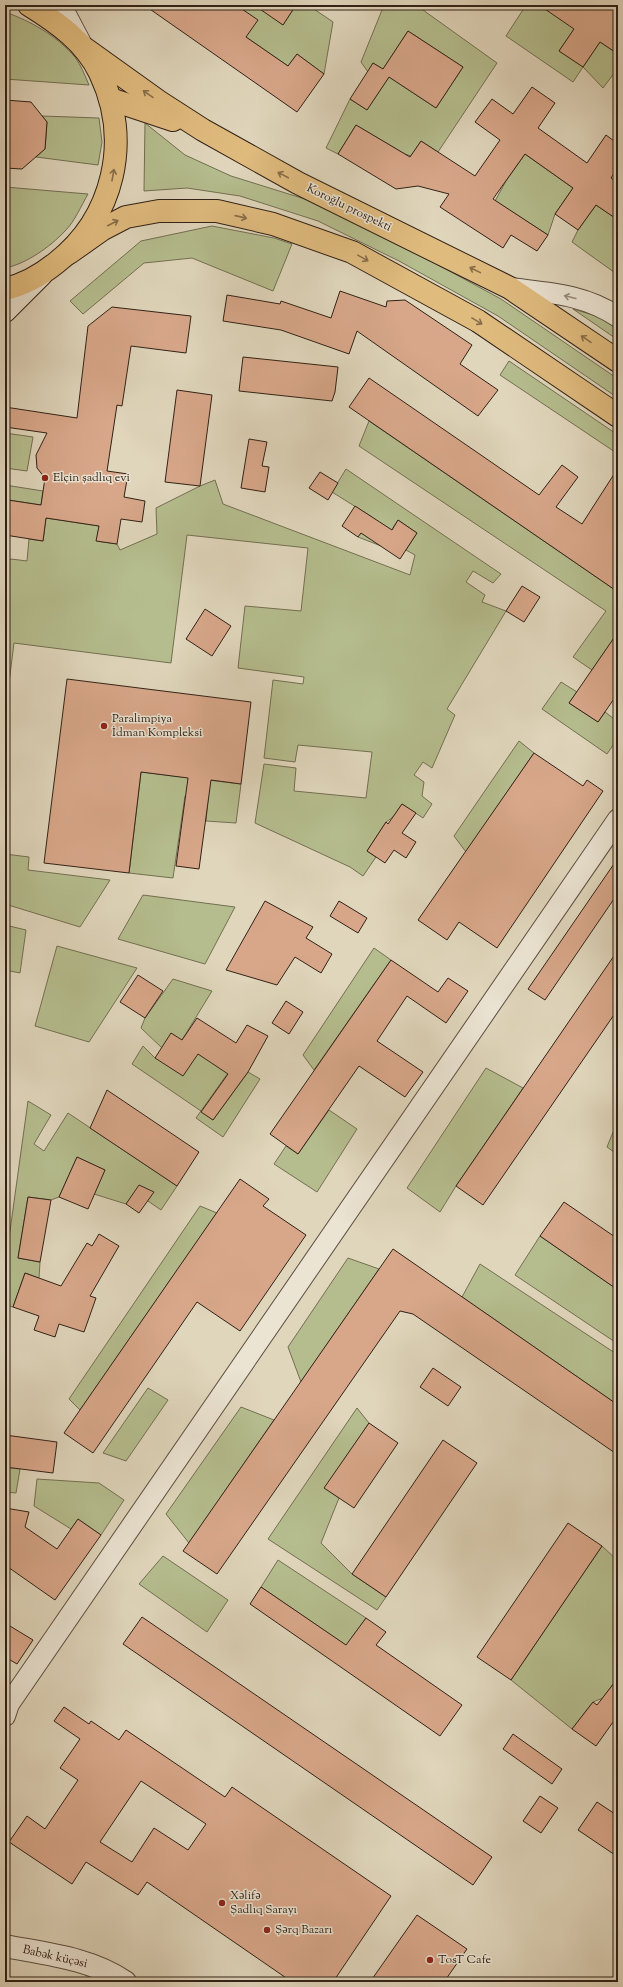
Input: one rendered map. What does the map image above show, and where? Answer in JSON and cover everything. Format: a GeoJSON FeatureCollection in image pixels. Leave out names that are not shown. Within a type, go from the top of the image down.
{"type":"FeatureCollection","features":[{"type":"Feature","properties":{"kind":"main road"},"geometry":{"type":"LineString","coordinates":[[29,5],[59,23],[84,48],[99,72],[110,99],[116,127],[116,155],[111,183],[102,209],[87,232],[69,253]]}},
{"type":"Feature","properties":{"kind":"main road","name":"Koroğlu prospekti"},"geometry":{"type":"LineString","coordinates":[[84,48],[158,101],[203,130],[298,183],[510,288],[618,361]]}},
{"type":"Feature","properties":{"kind":"main road"},"geometry":{"type":"LineString","coordinates":[[110,99],[203,130]]}},
{"type":"Feature","properties":{"kind":"main road"},"geometry":{"type":"LineString","coordinates":[[5,289],[44,272],[103,229],[126,217],[158,211],[217,212],[273,224],[352,252],[478,321],[618,416]]}},
{"type":"Feature","properties":{"kind":"street"},"geometry":{"type":"LineString","coordinates":[[61,5],[84,48]]}},
{"type":"Feature","properties":{"kind":"street"},"geometry":{"type":"LineString","coordinates":[[5,311],[44,272]]}},
{"type":"Feature","properties":{"kind":"street"},"geometry":{"type":"LineString","coordinates":[[510,288],[567,296],[601,306],[618,317]]}},
{"type":"Feature","properties":{"kind":"street"},"geometry":{"type":"LineString","coordinates":[[5,1716],[13,1698],[618,819]]}},
{"type":"Feature","properties":{"kind":"street","name":"Babək küçəsi"},"geometry":{"type":"LineString","coordinates":[[5,1946],[69,1958],[99,1967],[125,1982]]}},
{"type":"Feature","properties":{"kind":"green space"},"geometry":{"type":"Polygon","coordinates":[[[236,5],[257,5],[283,25],[296,5],[308,5],[333,22],[324,74],[297,54],[288,66],[246,37],[236,5]]]}},
{"type":"Feature","properties":{"kind":"green space"},"geometry":{"type":"Polygon","coordinates":[[[384,5],[416,5],[497,63],[438,152],[421,141],[411,156],[405,154],[356,125],[338,154],[326,148],[350,99],[367,110],[389,77],[436,108],[463,67],[408,31],[383,69],[373,63],[368,72],[361,62],[384,5]]]}},
{"type":"Feature","properties":{"kind":"green space"},"geometry":{"type":"Polygon","coordinates":[[[526,5],[551,5],[574,29],[559,51],[583,67],[573,82],[506,36],[526,5]]]}},
{"type":"Feature","properties":{"kind":"green space"},"geometry":{"type":"Polygon","coordinates":[[[5,12],[34,25],[60,42],[75,57],[89,85],[5,79],[5,12]]]}},
{"type":"Feature","properties":{"kind":"green space"},"geometry":{"type":"Polygon","coordinates":[[[600,42],[618,54],[618,68],[603,88],[583,67],[600,42]]]}},
{"type":"Feature","properties":{"kind":"green space"},"geometry":{"type":"Polygon","coordinates":[[[42,116],[99,118],[102,142],[98,165],[36,157],[45,149],[47,122],[42,116]]]}},
{"type":"Feature","properties":{"kind":"green space"},"geometry":{"type":"Polygon","coordinates":[[[145,123],[185,155],[231,176],[308,200],[394,241],[501,299],[618,379],[618,398],[498,316],[399,261],[318,221],[240,196],[187,188],[144,191],[145,123]]]}},
{"type":"Feature","properties":{"kind":"green space"},"geometry":{"type":"Polygon","coordinates":[[[525,154],[573,188],[555,214],[548,235],[495,201],[506,181],[525,154]]]}},
{"type":"Feature","properties":{"kind":"green space"},"geometry":{"type":"Polygon","coordinates":[[[5,187],[88,194],[72,223],[59,237],[45,249],[29,259],[5,268],[5,187]]]}},
{"type":"Feature","properties":{"kind":"green space"},"geometry":{"type":"Polygon","coordinates":[[[596,205],[618,220],[618,275],[572,242],[578,230],[596,205]]]}},
{"type":"Feature","properties":{"kind":"green space"},"geometry":{"type":"Polygon","coordinates":[[[212,226],[274,238],[292,244],[273,291],[192,258],[144,263],[83,314],[70,301],[141,241],[212,226]]]}},
{"type":"Feature","properties":{"kind":"green space"},"geometry":{"type":"Polygon","coordinates":[[[573,309],[600,317],[618,330],[618,340],[573,309]]]}},
{"type":"Feature","properties":{"kind":"green space"},"geometry":{"type":"Polygon","coordinates":[[[509,361],[618,435],[618,454],[500,375],[509,361]]]}},
{"type":"Feature","properties":{"kind":"green space"},"geometry":{"type":"Polygon","coordinates":[[[369,421],[618,592],[618,632],[592,670],[573,657],[606,611],[359,446],[369,421]]]}},
{"type":"Feature","properties":{"kind":"green space"},"geometry":{"type":"Polygon","coordinates":[[[5,433],[33,437],[27,471],[5,468],[5,433]]]}},
{"type":"Feature","properties":{"kind":"green space"},"geometry":{"type":"Polygon","coordinates":[[[346,469],[501,574],[493,583],[473,571],[466,582],[485,595],[482,602],[506,611],[447,709],[455,715],[432,768],[423,762],[414,775],[424,782],[422,796],[432,804],[423,818],[402,804],[393,817],[386,822],[367,851],[376,857],[363,876],[350,867],[255,823],[264,764],[296,768],[294,791],[366,798],[372,752],[298,745],[295,762],[264,758],[273,680],[303,684],[304,677],[238,668],[245,606],[301,611],[308,548],[187,535],[171,663],[14,643],[5,714],[5,565],[11,559],[27,561],[29,539],[43,541],[46,518],[99,526],[97,541],[117,544],[120,550],[157,534],[156,508],[215,480],[223,504],[410,575],[415,555],[406,550],[417,533],[398,520],[381,546],[358,537],[372,517],[332,492],[346,469]]]}},
{"type":"Feature","properties":{"kind":"green space"},"geometry":{"type":"Polygon","coordinates":[[[5,485],[43,491],[41,505],[8,500],[5,514],[5,485]]]}},
{"type":"Feature","properties":{"kind":"green space"},"geometry":{"type":"Polygon","coordinates":[[[561,682],[577,692],[569,703],[598,722],[605,712],[618,722],[618,738],[607,754],[542,709],[561,682]]]}},
{"type":"Feature","properties":{"kind":"green space"},"geometry":{"type":"Polygon","coordinates":[[[519,741],[534,753],[466,852],[454,836],[519,741]]]}},
{"type":"Feature","properties":{"kind":"green space"},"geometry":{"type":"Polygon","coordinates":[[[141,772],[241,784],[236,823],[206,821],[208,799],[185,796],[173,878],[129,873],[141,772]]]}},
{"type":"Feature","properties":{"kind":"green space"},"geometry":{"type":"Polygon","coordinates":[[[5,854],[29,857],[28,870],[110,880],[80,927],[5,904],[5,854]]]}},
{"type":"Feature","properties":{"kind":"green space"},"geometry":{"type":"Polygon","coordinates":[[[143,895],[235,907],[205,964],[118,939],[143,895]]]}},
{"type":"Feature","properties":{"kind":"green space"},"geometry":{"type":"Polygon","coordinates":[[[5,925],[26,930],[20,973],[5,970],[5,925]]]}},
{"type":"Feature","properties":{"kind":"green space"},"geometry":{"type":"Polygon","coordinates":[[[57,946],[137,968],[89,1042],[35,1026],[57,946]]]}},
{"type":"Feature","properties":{"kind":"green space"},"geometry":{"type":"Polygon","coordinates":[[[374,948],[391,960],[314,1070],[303,1055],[374,948]]]}},
{"type":"Feature","properties":{"kind":"green space"},"geometry":{"type":"Polygon","coordinates":[[[173,979],[212,991],[182,1040],[162,1048],[141,1028],[145,1018],[173,979]]]}},
{"type":"Feature","properties":{"kind":"green space"},"geometry":{"type":"Polygon","coordinates":[[[143,1046],[155,1058],[198,1054],[235,1063],[201,1111],[132,1064],[143,1046]]]}},
{"type":"Feature","properties":{"kind":"green space"},"geometry":{"type":"Polygon","coordinates":[[[486,1068],[523,1088],[440,1212],[407,1188],[486,1068]]]}},
{"type":"Feature","properties":{"kind":"green space"},"geometry":{"type":"Polygon","coordinates":[[[248,1072],[260,1079],[223,1137],[196,1118],[201,1111],[213,1120],[248,1072]]]}},
{"type":"Feature","properties":{"kind":"green space"},"geometry":{"type":"Polygon","coordinates":[[[28,1101],[51,1115],[34,1144],[44,1151],[68,1113],[177,1186],[161,1210],[135,1192],[126,1204],[94,1194],[105,1170],[77,1157],[59,1197],[51,1200],[28,1197],[18,1258],[40,1262],[39,1278],[25,1273],[13,1307],[5,1305],[5,1267],[28,1101]]]}},
{"type":"Feature","properties":{"kind":"green space"},"geometry":{"type":"Polygon","coordinates":[[[329,1110],[357,1129],[317,1192],[274,1164],[286,1146],[298,1154],[329,1110]]]}},
{"type":"Feature","properties":{"kind":"green space"},"geometry":{"type":"Polygon","coordinates":[[[618,1120],[618,1155],[607,1147],[618,1120]]]}},
{"type":"Feature","properties":{"kind":"green space"},"geometry":{"type":"Polygon","coordinates":[[[200,1206],[217,1213],[80,1410],[69,1399],[200,1206]]]}},
{"type":"Feature","properties":{"kind":"green space"},"geometry":{"type":"Polygon","coordinates":[[[540,1236],[618,1290],[618,1344],[515,1275],[540,1236]]]}},
{"type":"Feature","properties":{"kind":"green space"},"geometry":{"type":"Polygon","coordinates":[[[348,1258],[379,1269],[301,1382],[288,1347],[348,1258]]]}},
{"type":"Feature","properties":{"kind":"green space"},"geometry":{"type":"Polygon","coordinates":[[[480,1264],[618,1355],[618,1405],[462,1297],[480,1264]]]}},
{"type":"Feature","properties":{"kind":"green space"},"geometry":{"type":"Polygon","coordinates":[[[148,1388],[168,1400],[126,1461],[103,1453],[148,1388]]]}},
{"type":"Feature","properties":{"kind":"green space"},"geometry":{"type":"Polygon","coordinates":[[[241,1407],[274,1420],[189,1543],[166,1514],[241,1407]]]}},
{"type":"Feature","properties":{"kind":"green space"},"geometry":{"type":"Polygon","coordinates":[[[357,1408],[369,1423],[325,1488],[339,1498],[321,1543],[352,1574],[386,1597],[377,1610],[268,1539],[357,1408]]]}},
{"type":"Feature","properties":{"kind":"green space"},"geometry":{"type":"Polygon","coordinates":[[[5,1467],[20,1469],[16,1493],[5,1492],[5,1467]]]}},
{"type":"Feature","properties":{"kind":"green space"},"geometry":{"type":"Polygon","coordinates":[[[37,1479],[99,1483],[124,1500],[101,1535],[78,1519],[71,1529],[34,1506],[37,1479]]]}},
{"type":"Feature","properties":{"kind":"green space"},"geometry":{"type":"Polygon","coordinates":[[[602,1546],[618,1561],[618,1688],[613,1684],[603,1698],[593,1702],[572,1729],[511,1680],[602,1546]]]}},
{"type":"Feature","properties":{"kind":"green space"},"geometry":{"type":"Polygon","coordinates":[[[163,1556],[228,1600],[207,1632],[139,1584],[163,1556]]]}},
{"type":"Feature","properties":{"kind":"green space"},"geometry":{"type":"Polygon","coordinates":[[[278,1560],[366,1618],[353,1636],[366,1659],[261,1587],[278,1560]]]}},
{"type":"Feature","properties":{"kind":"building"},"geometry":{"type":"Polygon","coordinates":[[[144,5],[236,5],[258,20],[246,37],[288,66],[297,54],[324,74],[297,112],[144,5]]]}},
{"type":"Feature","properties":{"kind":"building"},"geometry":{"type":"Polygon","coordinates":[[[254,5],[296,5],[283,25],[254,5]]]}},
{"type":"Feature","properties":{"kind":"building"},"geometry":{"type":"Polygon","coordinates":[[[539,5],[618,5],[618,54],[600,42],[583,67],[559,51],[574,29],[539,5]]]}},
{"type":"Feature","properties":{"kind":"building"},"geometry":{"type":"Polygon","coordinates":[[[408,31],[463,67],[436,108],[389,77],[367,110],[350,99],[373,63],[383,69],[408,31]]]}},
{"type":"Feature","properties":{"kind":"building"},"geometry":{"type":"Polygon","coordinates":[[[532,87],[555,103],[538,128],[587,163],[606,135],[618,144],[618,167],[611,178],[618,183],[618,220],[596,205],[578,230],[555,214],[573,188],[525,154],[493,199],[548,235],[537,251],[511,235],[503,248],[440,207],[449,194],[418,186],[396,189],[338,154],[356,125],[410,157],[421,141],[475,176],[500,140],[475,122],[492,99],[513,114],[532,87]]]}},
{"type":"Feature","properties":{"kind":"building"},"geometry":{"type":"Polygon","coordinates":[[[5,100],[31,102],[47,122],[45,149],[22,169],[5,168],[5,100]]]}},
{"type":"Feature","properties":{"kind":"building"},"geometry":{"type":"Polygon","coordinates":[[[340,291],[386,307],[387,301],[405,300],[472,345],[460,364],[498,390],[478,416],[357,331],[349,354],[281,330],[223,321],[227,295],[280,304],[281,301],[331,318],[340,291]]]}},
{"type":"Feature","properties":{"kind":"building"},"geometry":{"type":"Polygon","coordinates":[[[112,307],[191,316],[186,353],[131,346],[122,406],[117,405],[107,471],[128,474],[124,497],[145,501],[142,522],[121,519],[117,544],[96,541],[99,526],[46,518],[43,541],[5,535],[8,500],[41,505],[45,478],[37,468],[36,455],[47,433],[5,427],[5,407],[77,418],[88,326],[112,307]]]}},
{"type":"Feature","properties":{"kind":"building"},"geometry":{"type":"Polygon","coordinates":[[[243,357],[338,367],[335,392],[332,401],[239,391],[243,357]]]}},
{"type":"Feature","properties":{"kind":"building"},"geometry":{"type":"Polygon","coordinates":[[[369,378],[539,495],[562,465],[578,477],[556,507],[582,524],[618,468],[618,592],[349,407],[369,378]]]}},
{"type":"Feature","properties":{"kind":"building"},"geometry":{"type":"Polygon","coordinates":[[[177,390],[212,395],[200,486],[165,482],[177,390]]]}},
{"type":"Feature","properties":{"kind":"building"},"geometry":{"type":"Polygon","coordinates":[[[249,439],[267,442],[262,466],[269,467],[265,492],[241,488],[249,439]]]}},
{"type":"Feature","properties":{"kind":"building"},"geometry":{"type":"Polygon","coordinates":[[[320,472],[338,483],[328,500],[309,488],[320,472]]]}},
{"type":"Feature","properties":{"kind":"building"},"geometry":{"type":"Polygon","coordinates":[[[355,506],[392,530],[398,520],[417,533],[400,559],[361,533],[358,537],[342,526],[355,506]]]}},
{"type":"Feature","properties":{"kind":"building"},"geometry":{"type":"Polygon","coordinates":[[[522,586],[540,597],[524,622],[506,611],[522,586]]]}},
{"type":"Feature","properties":{"kind":"building"},"geometry":{"type":"Polygon","coordinates":[[[205,609],[231,626],[212,656],[186,639],[205,609]]]}},
{"type":"Feature","properties":{"kind":"building"},"geometry":{"type":"Polygon","coordinates":[[[618,632],[618,693],[598,722],[569,703],[618,632]]]}},
{"type":"Feature","properties":{"kind":"building"},"geometry":{"type":"Polygon","coordinates":[[[67,679],[251,702],[241,784],[211,780],[199,869],[176,866],[188,778],[141,772],[129,873],[44,863],[67,679]]]}},
{"type":"Feature","properties":{"kind":"building"},"geometry":{"type":"Polygon","coordinates":[[[534,753],[583,786],[587,780],[603,791],[497,948],[459,922],[447,940],[418,920],[534,753]]]}},
{"type":"Feature","properties":{"kind":"building"},"geometry":{"type":"Polygon","coordinates":[[[402,804],[416,813],[402,833],[416,842],[406,858],[394,850],[385,863],[367,851],[386,822],[388,824],[402,804]]]}},
{"type":"Feature","properties":{"kind":"building"},"geometry":{"type":"Polygon","coordinates":[[[618,858],[618,893],[545,1000],[528,989],[618,858]]]}},
{"type":"Feature","properties":{"kind":"building"},"geometry":{"type":"Polygon","coordinates":[[[265,901],[313,927],[306,938],[332,954],[321,973],[295,957],[277,985],[226,970],[265,901]]]}},
{"type":"Feature","properties":{"kind":"building"},"geometry":{"type":"Polygon","coordinates":[[[339,901],[367,918],[358,933],[330,916],[339,901]]]}},
{"type":"Feature","properties":{"kind":"building"},"geometry":{"type":"Polygon","coordinates":[[[618,950],[618,1009],[483,1205],[456,1186],[618,950]]]}},
{"type":"Feature","properties":{"kind":"building"},"geometry":{"type":"Polygon","coordinates":[[[391,960],[438,992],[448,978],[468,991],[446,1023],[407,996],[377,1041],[423,1072],[405,1097],[359,1066],[298,1154],[270,1134],[391,960]]]}},
{"type":"Feature","properties":{"kind":"building"},"geometry":{"type":"Polygon","coordinates":[[[138,975],[163,991],[145,1018],[120,1002],[138,975]]]}},
{"type":"Feature","properties":{"kind":"building"},"geometry":{"type":"Polygon","coordinates":[[[286,1001],[303,1012],[289,1034],[272,1023],[286,1001]]]}},
{"type":"Feature","properties":{"kind":"building"},"geometry":{"type":"Polygon","coordinates":[[[197,1018],[236,1043],[247,1025],[268,1036],[248,1072],[213,1120],[201,1112],[228,1074],[198,1054],[183,1076],[155,1058],[171,1033],[182,1040],[197,1018]]]}},
{"type":"Feature","properties":{"kind":"building"},"geometry":{"type":"Polygon","coordinates":[[[107,1090],[199,1152],[177,1186],[90,1128],[107,1090]]]}},
{"type":"Feature","properties":{"kind":"building"},"geometry":{"type":"Polygon","coordinates":[[[77,1157],[105,1170],[88,1209],[59,1197],[77,1157]]]}},
{"type":"Feature","properties":{"kind":"building"},"geometry":{"type":"Polygon","coordinates":[[[240,1179],[269,1199],[263,1206],[306,1235],[240,1331],[197,1302],[93,1453],[64,1433],[240,1179]]]}},
{"type":"Feature","properties":{"kind":"building"},"geometry":{"type":"Polygon","coordinates":[[[139,1185],[154,1192],[139,1213],[126,1204],[139,1185]]]}},
{"type":"Feature","properties":{"kind":"building"},"geometry":{"type":"Polygon","coordinates":[[[28,1197],[51,1200],[40,1262],[18,1258],[28,1197]]]}},
{"type":"Feature","properties":{"kind":"building"},"geometry":{"type":"Polygon","coordinates":[[[564,1202],[618,1239],[618,1290],[540,1236],[564,1202]]]}},
{"type":"Feature","properties":{"kind":"building"},"geometry":{"type":"Polygon","coordinates":[[[99,1234],[119,1246],[90,1296],[96,1298],[84,1332],[59,1324],[55,1337],[34,1330],[39,1316],[13,1307],[25,1273],[61,1286],[87,1243],[92,1246],[99,1234]]]}},
{"type":"Feature","properties":{"kind":"building"},"geometry":{"type":"Polygon","coordinates":[[[393,1249],[618,1405],[618,1455],[413,1314],[400,1311],[217,1574],[183,1551],[393,1249]]]}},
{"type":"Feature","properties":{"kind":"building"},"geometry":{"type":"Polygon","coordinates":[[[433,1368],[461,1387],[448,1406],[420,1387],[433,1368]]]}},
{"type":"Feature","properties":{"kind":"building"},"geometry":{"type":"Polygon","coordinates":[[[369,1423],[398,1443],[354,1508],[324,1488],[369,1423]]]}},
{"type":"Feature","properties":{"kind":"building"},"geometry":{"type":"Polygon","coordinates":[[[5,1435],[57,1442],[53,1473],[5,1467],[5,1435]]]}},
{"type":"Feature","properties":{"kind":"building"},"geometry":{"type":"Polygon","coordinates":[[[443,1440],[477,1463],[386,1597],[352,1574],[443,1440]]]}},
{"type":"Feature","properties":{"kind":"building"},"geometry":{"type":"Polygon","coordinates":[[[5,1508],[29,1512],[25,1527],[57,1549],[78,1519],[101,1535],[55,1600],[5,1565],[5,1508]]]}},
{"type":"Feature","properties":{"kind":"building"},"geometry":{"type":"Polygon","coordinates":[[[568,1523],[602,1546],[511,1680],[477,1657],[568,1523]]]}},
{"type":"Feature","properties":{"kind":"building"},"geometry":{"type":"Polygon","coordinates":[[[261,1587],[346,1645],[366,1618],[386,1632],[376,1645],[462,1705],[440,1736],[250,1604],[261,1587]]]}},
{"type":"Feature","properties":{"kind":"building"},"geometry":{"type":"Polygon","coordinates":[[[142,1617],[492,1857],[473,1885],[123,1644],[142,1617]]]}},
{"type":"Feature","properties":{"kind":"building"},"geometry":{"type":"Polygon","coordinates":[[[5,1623],[33,1640],[17,1664],[5,1657],[5,1623]]]}},
{"type":"Feature","properties":{"kind":"building"},"geometry":{"type":"Polygon","coordinates":[[[618,1678],[618,1715],[596,1746],[572,1729],[593,1702],[597,1705],[618,1678]]]}},
{"type":"Feature","properties":{"kind":"building"},"geometry":{"type":"Polygon","coordinates":[[[64,1707],[89,1724],[91,1721],[119,1740],[126,1730],[225,1797],[232,1787],[391,1896],[333,1982],[292,1982],[147,1882],[138,1895],[86,1862],[72,1884],[9,1842],[27,1816],[45,1829],[78,1780],[60,1768],[80,1739],[54,1721],[64,1707]],[[141,1781],[100,1842],[132,1862],[154,1828],[188,1850],[206,1824],[141,1781]]]}},
{"type":"Feature","properties":{"kind":"building"},"geometry":{"type":"Polygon","coordinates":[[[513,1734],[562,1769],[552,1784],[503,1749],[513,1734]]]}},
{"type":"Feature","properties":{"kind":"building"},"geometry":{"type":"Polygon","coordinates":[[[540,1796],[558,1808],[541,1833],[523,1821],[540,1796]]]}},
{"type":"Feature","properties":{"kind":"building"},"geometry":{"type":"Polygon","coordinates":[[[597,1802],[618,1816],[618,1857],[578,1830],[597,1802]]]}},
{"type":"Feature","properties":{"kind":"building"},"geometry":{"type":"Polygon","coordinates":[[[417,1915],[467,1949],[444,1982],[370,1982],[417,1915]]]}},
{"type":"Feature","properties":{"kind":"place","name":"Elçin şadlıq evi"},"geometry":{"type":"Point","coordinates":[45,478]}},
{"type":"Feature","properties":{"kind":"place","name":"Paralimpiya İdman Kompleksi"},"geometry":{"type":"Point","coordinates":[104,726]}},
{"type":"Feature","properties":{"kind":"place","name":"Xəlifə Şadlıq Sarayı"},"geometry":{"type":"Point","coordinates":[222,1903]}},
{"type":"Feature","properties":{"kind":"place","name":"Şərq Bazarı"},"geometry":{"type":"Point","coordinates":[267,1930]}},
{"type":"Feature","properties":{"kind":"place","name":"TosT Cafe"},"geometry":{"type":"Point","coordinates":[430,1960]}}]}
